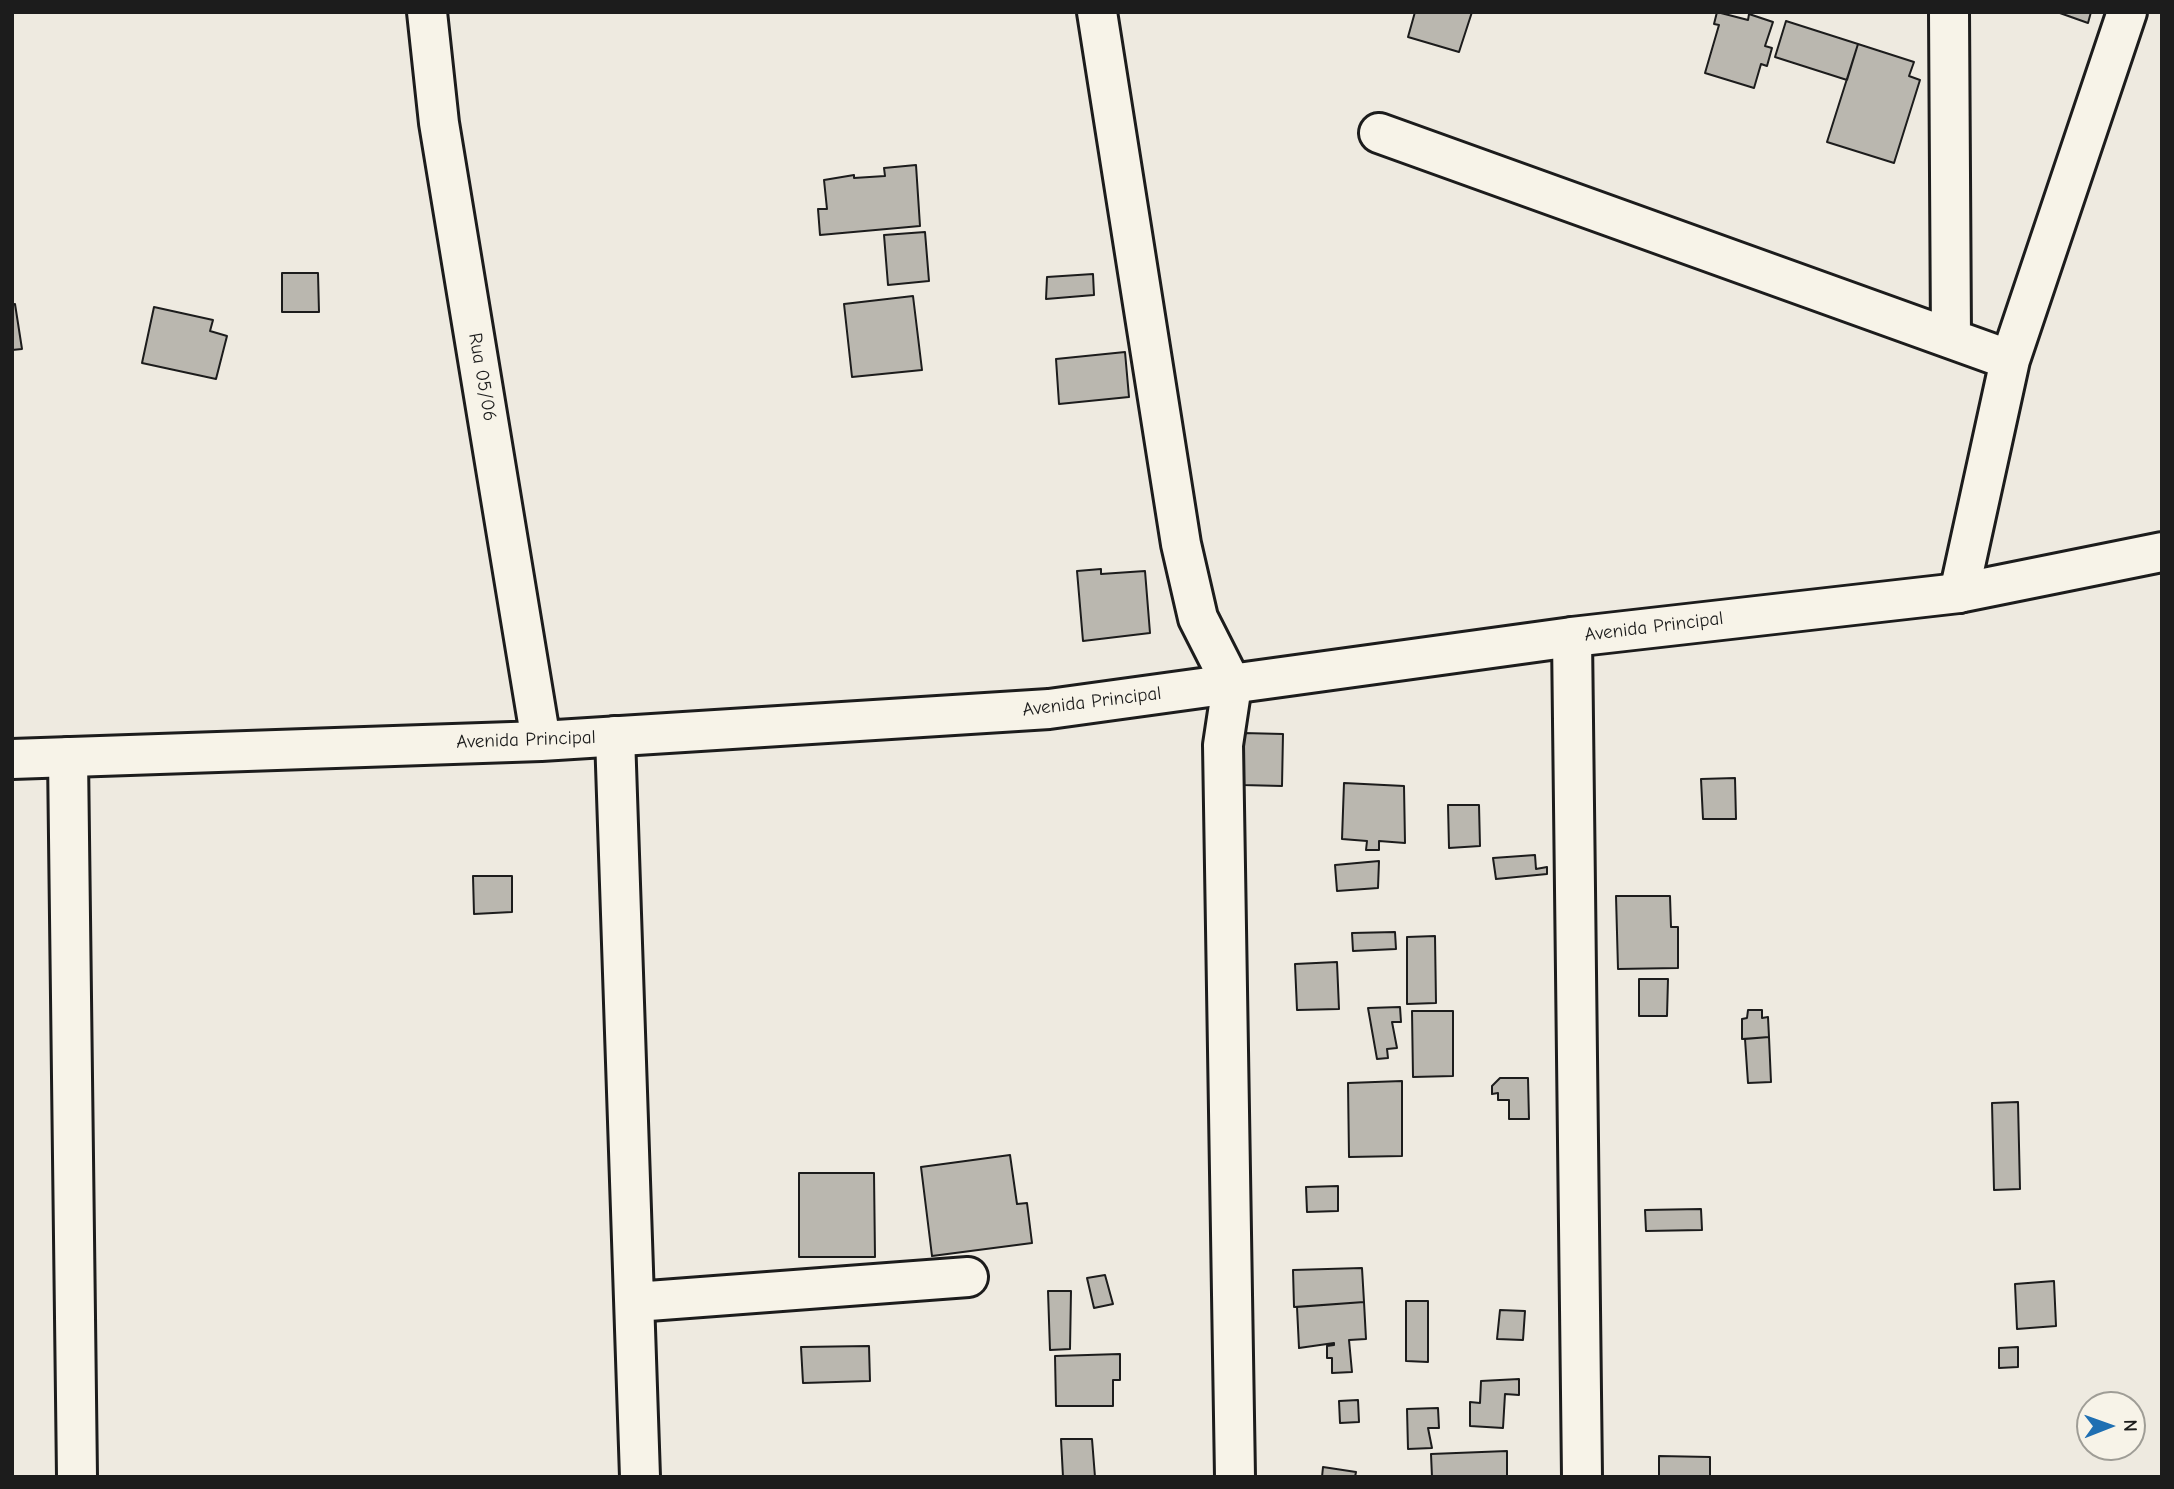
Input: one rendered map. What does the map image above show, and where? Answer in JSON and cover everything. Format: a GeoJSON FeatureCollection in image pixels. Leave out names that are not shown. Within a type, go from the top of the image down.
{"type":"FeatureCollection","features":[{"type":"Feature","properties":{"kind":"street","name":"Rua 05/06"},"geometry":{"type":"LineString","coordinates":[[427,12],[439,123],[541,740]]}},
{"type":"Feature","properties":{"kind":"street"},"geometry":{"type":"LineString","coordinates":[[1097,12],[1181,544],[1198,618],[1232,685],[1223,745],[1235,1477]]}},
{"type":"Feature","properties":{"kind":"street"},"geometry":{"type":"LineString","coordinates":[[1949,12],[1951,338]]}},
{"type":"Feature","properties":{"kind":"street"},"geometry":{"type":"LineString","coordinates":[[1959,593],[2010,360],[2127,12]]}},
{"type":"Feature","properties":{"kind":"street"},"geometry":{"type":"LineString","coordinates":[[1379,133],[2010,360]]}},
{"type":"Feature","properties":{"kind":"street","name":"Avenida Principal"},"geometry":{"type":"LineString","coordinates":[[12,759],[541,740],[1049,709],[1572,637],[1959,593],[2162,552]]}},
{"type":"Feature","properties":{"kind":"street"},"geometry":{"type":"LineString","coordinates":[[1572,637],[1582,1477]]}},
{"type":"Feature","properties":{"kind":"street"},"geometry":{"type":"LineString","coordinates":[[615,736],[640,1477]]}},
{"type":"Feature","properties":{"kind":"street"},"geometry":{"type":"LineString","coordinates":[[68,757],[77,1477]]}},
{"type":"Feature","properties":{"kind":"street"},"geometry":{"type":"LineString","coordinates":[[635,1302],[968,1277]]}},
{"type":"Feature","properties":{"kind":"building"},"geometry":{"type":"Polygon","coordinates":[[[1415,12],[1472,12],[1459,52],[1408,37],[1415,12]]]}},
{"type":"Feature","properties":{"kind":"building"},"geometry":{"type":"Polygon","coordinates":[[[1717,12],[1748,20],[1749,14],[1773,22],[1765,46],[1772,48],[1767,66],[1761,64],[1754,88],[1705,73],[1719,25],[1714,24],[1717,12]]]}},
{"type":"Feature","properties":{"kind":"building"},"geometry":{"type":"Polygon","coordinates":[[[2057,12],[2091,12],[2088,23],[2057,12]]]}},
{"type":"Feature","properties":{"kind":"building"},"geometry":{"type":"Polygon","coordinates":[[[1786,21],[1858,44],[1847,80],[1775,57],[1786,21]]]}},
{"type":"Feature","properties":{"kind":"building"},"geometry":{"type":"Polygon","coordinates":[[[1858,44],[1914,62],[1909,76],[1920,80],[1894,163],[1827,142],[1858,44]]]}},
{"type":"Feature","properties":{"kind":"building"},"geometry":{"type":"Polygon","coordinates":[[[916,165],[920,226],[820,235],[818,209],[827,209],[824,180],[854,175],[854,178],[885,176],[884,168],[916,165]]]}},
{"type":"Feature","properties":{"kind":"building"},"geometry":{"type":"Polygon","coordinates":[[[925,232],[929,281],[888,285],[884,235],[925,232]]]}},
{"type":"Feature","properties":{"kind":"building"},"geometry":{"type":"Polygon","coordinates":[[[282,273],[318,273],[319,312],[282,312],[282,273]]]}},
{"type":"Feature","properties":{"kind":"building"},"geometry":{"type":"Polygon","coordinates":[[[1093,274],[1094,295],[1046,299],[1047,277],[1093,274]]]}},
{"type":"Feature","properties":{"kind":"building"},"geometry":{"type":"Polygon","coordinates":[[[913,296],[922,370],[852,377],[844,304],[913,296]]]}},
{"type":"Feature","properties":{"kind":"building"},"geometry":{"type":"Polygon","coordinates":[[[15,304],[22,349],[12,350],[12,305],[15,304]]]}},
{"type":"Feature","properties":{"kind":"building"},"geometry":{"type":"Polygon","coordinates":[[[154,307],[213,320],[210,331],[227,336],[216,379],[142,363],[154,307]]]}},
{"type":"Feature","properties":{"kind":"building"},"geometry":{"type":"Polygon","coordinates":[[[1125,352],[1129,397],[1059,404],[1056,359],[1125,352]]]}},
{"type":"Feature","properties":{"kind":"building"},"geometry":{"type":"Polygon","coordinates":[[[1101,569],[1101,574],[1145,571],[1150,633],[1083,641],[1077,571],[1101,569]]]}},
{"type":"Feature","properties":{"kind":"building"},"geometry":{"type":"Polygon","coordinates":[[[1243,733],[1283,734],[1282,786],[1242,785],[1243,733]]]}},
{"type":"Feature","properties":{"kind":"building"},"geometry":{"type":"Polygon","coordinates":[[[1735,778],[1736,819],[1703,819],[1701,779],[1735,778]]]}},
{"type":"Feature","properties":{"kind":"building"},"geometry":{"type":"Polygon","coordinates":[[[1344,783],[1404,786],[1405,843],[1379,841],[1379,850],[1366,850],[1367,841],[1342,839],[1344,783]]]}},
{"type":"Feature","properties":{"kind":"building"},"geometry":{"type":"Polygon","coordinates":[[[1448,805],[1479,805],[1480,846],[1449,848],[1448,805]]]}},
{"type":"Feature","properties":{"kind":"building"},"geometry":{"type":"Polygon","coordinates":[[[1535,855],[1536,869],[1547,867],[1547,874],[1496,879],[1493,858],[1535,855]]]}},
{"type":"Feature","properties":{"kind":"building"},"geometry":{"type":"Polygon","coordinates":[[[1379,861],[1378,888],[1337,891],[1335,865],[1379,861]]]}},
{"type":"Feature","properties":{"kind":"building"},"geometry":{"type":"Polygon","coordinates":[[[473,876],[512,876],[512,912],[474,914],[473,876]]]}},
{"type":"Feature","properties":{"kind":"building"},"geometry":{"type":"Polygon","coordinates":[[[1616,896],[1670,896],[1671,927],[1678,927],[1678,968],[1618,969],[1616,896]]]}},
{"type":"Feature","properties":{"kind":"building"},"geometry":{"type":"Polygon","coordinates":[[[1395,932],[1396,949],[1353,951],[1352,933],[1395,932]]]}},
{"type":"Feature","properties":{"kind":"building"},"geometry":{"type":"Polygon","coordinates":[[[1435,936],[1436,1003],[1407,1004],[1407,937],[1435,936]]]}},
{"type":"Feature","properties":{"kind":"building"},"geometry":{"type":"Polygon","coordinates":[[[1337,962],[1339,1009],[1297,1010],[1295,964],[1337,962]]]}},
{"type":"Feature","properties":{"kind":"building"},"geometry":{"type":"Polygon","coordinates":[[[1639,979],[1668,979],[1667,1016],[1639,1016],[1639,979]]]}},
{"type":"Feature","properties":{"kind":"building"},"geometry":{"type":"Polygon","coordinates":[[[1400,1007],[1401,1022],[1392,1022],[1397,1048],[1387,1049],[1388,1058],[1377,1059],[1368,1008],[1400,1007]]]}},
{"type":"Feature","properties":{"kind":"building"},"geometry":{"type":"Polygon","coordinates":[[[1748,1010],[1762,1010],[1762,1018],[1768,1017],[1769,1037],[1742,1039],[1742,1019],[1747,1018],[1748,1010]]]}},
{"type":"Feature","properties":{"kind":"building"},"geometry":{"type":"Polygon","coordinates":[[[1412,1011],[1453,1011],[1453,1076],[1413,1077],[1412,1011]]]}},
{"type":"Feature","properties":{"kind":"building"},"geometry":{"type":"Polygon","coordinates":[[[1769,1037],[1771,1082],[1748,1083],[1745,1039],[1769,1037]]]}},
{"type":"Feature","properties":{"kind":"building"},"geometry":{"type":"Polygon","coordinates":[[[1500,1078],[1528,1078],[1529,1119],[1509,1119],[1509,1100],[1498,1100],[1498,1093],[1492,1094],[1492,1086],[1500,1078]]]}},
{"type":"Feature","properties":{"kind":"building"},"geometry":{"type":"Polygon","coordinates":[[[1402,1081],[1402,1156],[1349,1157],[1348,1083],[1402,1081]]]}},
{"type":"Feature","properties":{"kind":"building"},"geometry":{"type":"Polygon","coordinates":[[[2018,1102],[2020,1189],[1994,1190],[1992,1103],[2018,1102]]]}},
{"type":"Feature","properties":{"kind":"building"},"geometry":{"type":"Polygon","coordinates":[[[1010,1155],[1017,1204],[1027,1203],[1032,1243],[932,1256],[921,1167],[1010,1155]]]}},
{"type":"Feature","properties":{"kind":"building"},"geometry":{"type":"Polygon","coordinates":[[[799,1173],[874,1173],[875,1257],[799,1257],[799,1173]]]}},
{"type":"Feature","properties":{"kind":"building"},"geometry":{"type":"Polygon","coordinates":[[[1338,1186],[1338,1211],[1307,1212],[1306,1187],[1338,1186]]]}},
{"type":"Feature","properties":{"kind":"building"},"geometry":{"type":"Polygon","coordinates":[[[1701,1209],[1702,1230],[1646,1231],[1645,1210],[1701,1209]]]}},
{"type":"Feature","properties":{"kind":"building"},"geometry":{"type":"Polygon","coordinates":[[[1362,1268],[1364,1302],[1294,1307],[1293,1270],[1362,1268]]]}},
{"type":"Feature","properties":{"kind":"building"},"geometry":{"type":"Polygon","coordinates":[[[1105,1275],[1113,1304],[1094,1308],[1087,1278],[1105,1275]]]}},
{"type":"Feature","properties":{"kind":"building"},"geometry":{"type":"Polygon","coordinates":[[[2054,1281],[2056,1326],[2017,1329],[2015,1284],[2054,1281]]]}},
{"type":"Feature","properties":{"kind":"building"},"geometry":{"type":"Polygon","coordinates":[[[1048,1291],[1071,1291],[1070,1349],[1050,1350],[1048,1291]]]}},
{"type":"Feature","properties":{"kind":"building"},"geometry":{"type":"Polygon","coordinates":[[[1406,1301],[1428,1301],[1428,1362],[1406,1361],[1406,1301]]]}},
{"type":"Feature","properties":{"kind":"building"},"geometry":{"type":"Polygon","coordinates":[[[1364,1302],[1366,1339],[1349,1340],[1352,1372],[1332,1373],[1332,1358],[1327,1358],[1327,1346],[1334,1343],[1299,1348],[1297,1307],[1364,1302]]]}},
{"type":"Feature","properties":{"kind":"building"},"geometry":{"type":"Polygon","coordinates":[[[1500,1310],[1525,1311],[1523,1340],[1497,1339],[1500,1310]]]}},
{"type":"Feature","properties":{"kind":"building"},"geometry":{"type":"Polygon","coordinates":[[[869,1346],[870,1381],[803,1383],[801,1347],[869,1346]]]}},
{"type":"Feature","properties":{"kind":"building"},"geometry":{"type":"Polygon","coordinates":[[[2018,1347],[2018,1367],[1999,1368],[1999,1348],[2018,1347]]]}},
{"type":"Feature","properties":{"kind":"building"},"geometry":{"type":"Polygon","coordinates":[[[1120,1354],[1120,1380],[1113,1380],[1113,1406],[1056,1406],[1055,1356],[1120,1354]]]}},
{"type":"Feature","properties":{"kind":"building"},"geometry":{"type":"Polygon","coordinates":[[[1519,1379],[1519,1395],[1505,1394],[1503,1428],[1470,1426],[1470,1402],[1480,1403],[1481,1381],[1519,1379]]]}},
{"type":"Feature","properties":{"kind":"building"},"geometry":{"type":"Polygon","coordinates":[[[1358,1400],[1359,1422],[1340,1423],[1339,1401],[1358,1400]]]}},
{"type":"Feature","properties":{"kind":"building"},"geometry":{"type":"Polygon","coordinates":[[[1438,1408],[1439,1428],[1428,1428],[1432,1448],[1408,1449],[1407,1409],[1438,1408]]]}},
{"type":"Feature","properties":{"kind":"building"},"geometry":{"type":"Polygon","coordinates":[[[1061,1439],[1092,1439],[1095,1477],[1063,1477],[1061,1439]]]}},
{"type":"Feature","properties":{"kind":"building"},"geometry":{"type":"Polygon","coordinates":[[[1507,1451],[1507,1477],[1432,1477],[1431,1454],[1507,1451]]]}},
{"type":"Feature","properties":{"kind":"building"},"geometry":{"type":"Polygon","coordinates":[[[1659,1456],[1710,1457],[1710,1477],[1659,1477],[1659,1456]]]}},
{"type":"Feature","properties":{"kind":"building"},"geometry":{"type":"Polygon","coordinates":[[[1323,1467],[1356,1472],[1355,1477],[1322,1477],[1323,1467]]]}}]}
